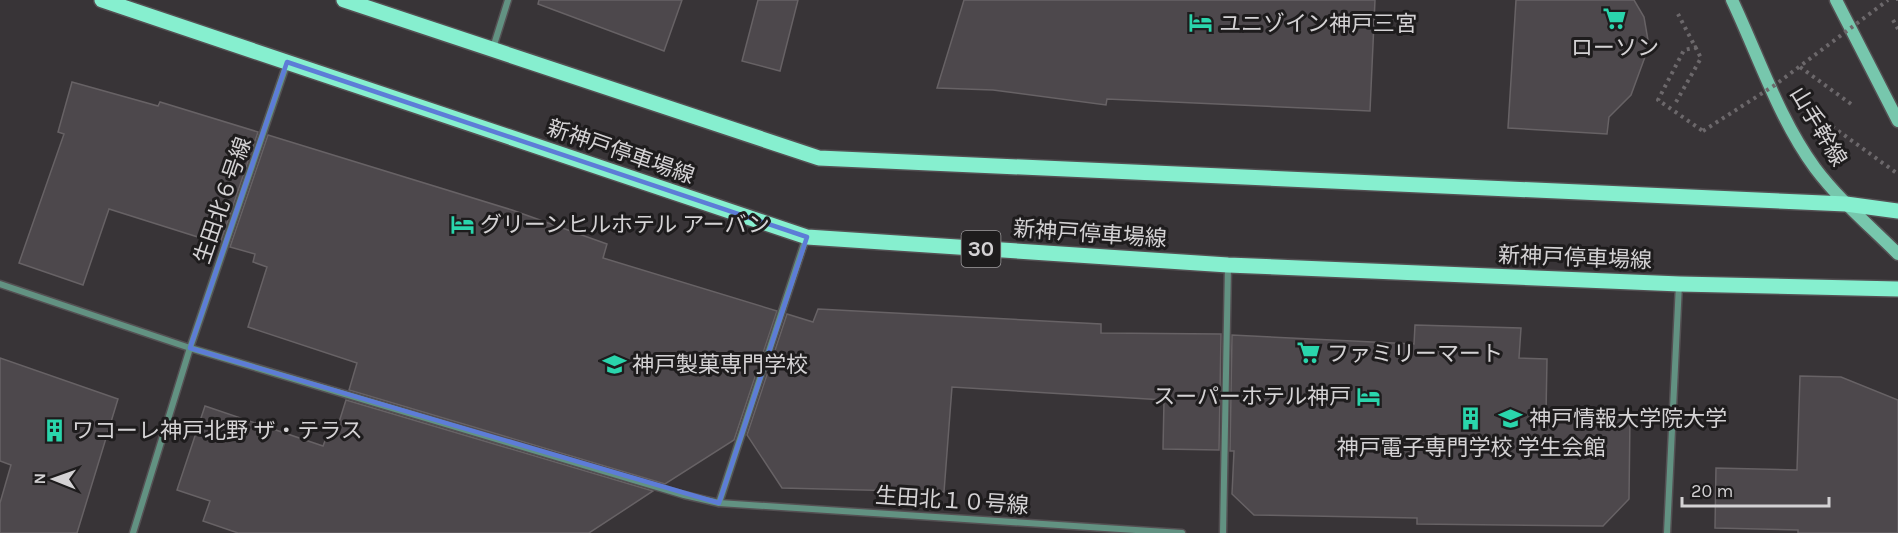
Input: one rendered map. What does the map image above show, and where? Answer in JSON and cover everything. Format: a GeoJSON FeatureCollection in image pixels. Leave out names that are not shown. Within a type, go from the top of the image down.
{"type":"FeatureCollection","features":[{"type":"Feature","properties":{"kind":"main road","name":"新神戸停車場線"},"geometry":{"type":"LineString","coordinates":[[102,0],[807,237],[1228,265],[1680,284],[1898,289]]}},
{"type":"Feature","properties":{"kind":"main road"},"geometry":{"type":"LineString","coordinates":[[344,0],[819,158],[1846,204],[1898,211]]}},
{"type":"Feature","properties":{"kind":"street"},"geometry":{"type":"LineString","coordinates":[[493,49],[508,0]]}},
{"type":"Feature","properties":{"kind":"street","name":"山手幹線"},"geometry":{"type":"LineString","coordinates":[[1732,0],[1789,123],[1815,167],[1846,204],[1898,254]]}},
{"type":"Feature","properties":{"kind":"street"},"geometry":{"type":"LineString","coordinates":[[1836,0],[1898,121]]}},
{"type":"Feature","properties":{"kind":"street","name":"生田北６号線"},"geometry":{"type":"LineString","coordinates":[[133,533],[190,348],[287,62]]}},
{"type":"Feature","properties":{"kind":"street"},"geometry":{"type":"LineString","coordinates":[[719,503],[807,237]]}},
{"type":"Feature","properties":{"kind":"street"},"geometry":{"type":"LineString","coordinates":[[1222,533],[1228,265]]}},
{"type":"Feature","properties":{"kind":"street","name":"生田北１０号線"},"geometry":{"type":"LineString","coordinates":[[0,284],[190,348],[684,495],[719,503],[1182,533]]}},
{"type":"Feature","properties":{"kind":"street"},"geometry":{"type":"LineString","coordinates":[[1667,533],[1680,284]]}},
{"type":"Feature","properties":{"kind":"path"},"geometry":{"type":"LineString","coordinates":[[1697,47],[1684,50],[1658,100],[1703,131],[1775,85],[1888,0]]}},
{"type":"Feature","properties":{"kind":"path"},"geometry":{"type":"LineString","coordinates":[[1676,102],[1701,58],[1678,14]]}},
{"type":"Feature","properties":{"kind":"path"},"geometry":{"type":"LineString","coordinates":[[1893,20],[1898,29]]}},
{"type":"Feature","properties":{"kind":"path"},"geometry":{"type":"LineString","coordinates":[[1775,85],[1784,92]]}},
{"type":"Feature","properties":{"kind":"path"},"geometry":{"type":"LineString","coordinates":[[1822,119],[1898,174]]}},
{"type":"Feature","properties":{"kind":"highlighted area"},"geometry":{"type":"Polygon","coordinates":[[[287,62],[807,237],[719,503],[190,348],[287,62]]]}},
{"type":"Feature","properties":{"kind":"building"},"geometry":{"type":"Polygon","coordinates":[[[539,0],[682,0],[664,51],[538,4],[539,0]]]}},
{"type":"Feature","properties":{"kind":"building"},"geometry":{"type":"Polygon","coordinates":[[[758,0],[798,0],[780,71],[742,61],[758,0]]]}},
{"type":"Feature","properties":{"kind":"building"},"geometry":{"type":"Polygon","coordinates":[[[964,0],[1375,0],[1370,111],[1107,99],[1106,105],[993,90],[937,88],[964,0]]]}},
{"type":"Feature","properties":{"kind":"building"},"geometry":{"type":"Polygon","coordinates":[[[1516,0],[1634,0],[1644,17],[1649,46],[1631,95],[1609,117],[1607,134],[1508,128],[1516,0]]]}},
{"type":"Feature","properties":{"kind":"building"},"geometry":{"type":"Polygon","coordinates":[[[72,82],[158,106],[160,102],[258,132],[220,244],[109,209],[83,285],[19,263],[64,134],[58,132],[72,82]]]}},
{"type":"Feature","properties":{"kind":"building"},"geometry":{"type":"Polygon","coordinates":[[[268,135],[512,210],[607,244],[603,258],[777,311],[734,440],[665,484],[349,390],[357,363],[248,327],[267,267],[253,262],[255,254],[230,247],[268,135]]]}},
{"type":"Feature","properties":{"kind":"building"},"geometry":{"type":"Polygon","coordinates":[[[818,309],[1101,324],[1101,333],[1221,334],[1219,450],[1163,449],[1164,400],[952,387],[944,492],[782,488],[747,435],[787,314],[813,322],[818,309]]]}},
{"type":"Feature","properties":{"kind":"building"},"geometry":{"type":"Polygon","coordinates":[[[1415,325],[1521,328],[1519,358],[1547,359],[1546,414],[1630,416],[1629,499],[1603,526],[1417,524],[1417,518],[1254,515],[1232,494],[1234,451],[1230,451],[1232,335],[1414,344],[1415,325]]]}},
{"type":"Feature","properties":{"kind":"building","name":"ワコーレ神戸北野 ザ・テラス"},"geometry":{"type":"Polygon","coordinates":[[[0,358],[118,399],[77,533],[0,533],[0,503],[11,465],[0,461],[0,358]]]}},
{"type":"Feature","properties":{"kind":"building"},"geometry":{"type":"Polygon","coordinates":[[[1800,376],[1841,377],[1898,400],[1898,533],[1798,533],[1798,530],[1715,528],[1716,468],[1797,470],[1800,376]]]}},
{"type":"Feature","properties":{"kind":"building"},"geometry":{"type":"Polygon","coordinates":[[[346,400],[653,491],[589,533],[238,533],[203,521],[210,501],[177,490],[205,406],[323,446],[327,436],[334,438],[346,400]]]}},
{"type":"Feature","properties":{"kind":"place","name":"ローソン"},"geometry":{"type":"Point","coordinates":[1615,18]}},
{"type":"Feature","properties":{"kind":"place","name":"ユニゾイン神戸三宮"},"geometry":{"type":"Point","coordinates":[1201,23]}},
{"type":"Feature","properties":{"kind":"place","name":"グリーンヒルホテル アーバン"},"geometry":{"type":"Point","coordinates":[462,224]}},
{"type":"Feature","properties":{"kind":"place","name":"ファミリーマート"},"geometry":{"type":"Point","coordinates":[1309,353]}},
{"type":"Feature","properties":{"kind":"place","name":"神戸製菓専門学校"},"geometry":{"type":"Point","coordinates":[614,364]}},
{"type":"Feature","properties":{"kind":"place","name":"スーパーホテル神戸"},"geometry":{"type":"Point","coordinates":[1369,396]}},
{"type":"Feature","properties":{"kind":"place","name":"神戸電子専門学校 学生会館"},"geometry":{"type":"Point","coordinates":[1471,418]}},
{"type":"Feature","properties":{"kind":"place","name":"神戸情報大学院大学"},"geometry":{"type":"Point","coordinates":[1511,418]}},
{"type":"Feature","properties":{"kind":"place","name":"ワコーレ神戸北野 ザ・テラス"},"geometry":{"type":"Point","coordinates":[54,430]}}]}
